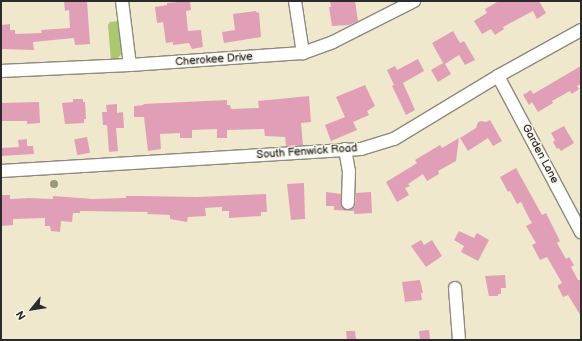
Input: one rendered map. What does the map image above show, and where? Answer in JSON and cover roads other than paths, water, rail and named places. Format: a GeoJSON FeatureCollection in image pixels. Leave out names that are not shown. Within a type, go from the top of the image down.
{"type":"FeatureCollection","features":[{"type":"Feature","properties":{"kind":"street"},"geometry":{"type":"LineString","coordinates":[[122,1],[130,65]]}},
{"type":"Feature","properties":{"kind":"street"},"geometry":{"type":"LineString","coordinates":[[295,1],[303,53]]}},
{"type":"Feature","properties":{"kind":"street","name":"Cherokee Drive"},"geometry":{"type":"LineString","coordinates":[[1,70],[130,65],[303,53],[333,42],[414,1]]}},
{"type":"Feature","properties":{"kind":"street","name":"South Fenwick Road"},"geometry":{"type":"LineString","coordinates":[[1,171],[361,149],[394,139],[498,76],[581,30]]}},
{"type":"Feature","properties":{"kind":"street","name":"Garden Lane"},"geometry":{"type":"LineString","coordinates":[[498,76],[577,217],[581,232]]}},
{"type":"Feature","properties":{"kind":"street"},"geometry":{"type":"LineString","coordinates":[[344,149],[349,171],[348,203]]}},
{"type":"Feature","properties":{"kind":"street"},"geometry":{"type":"LineString","coordinates":[[455,288],[459,340]]}}]}
